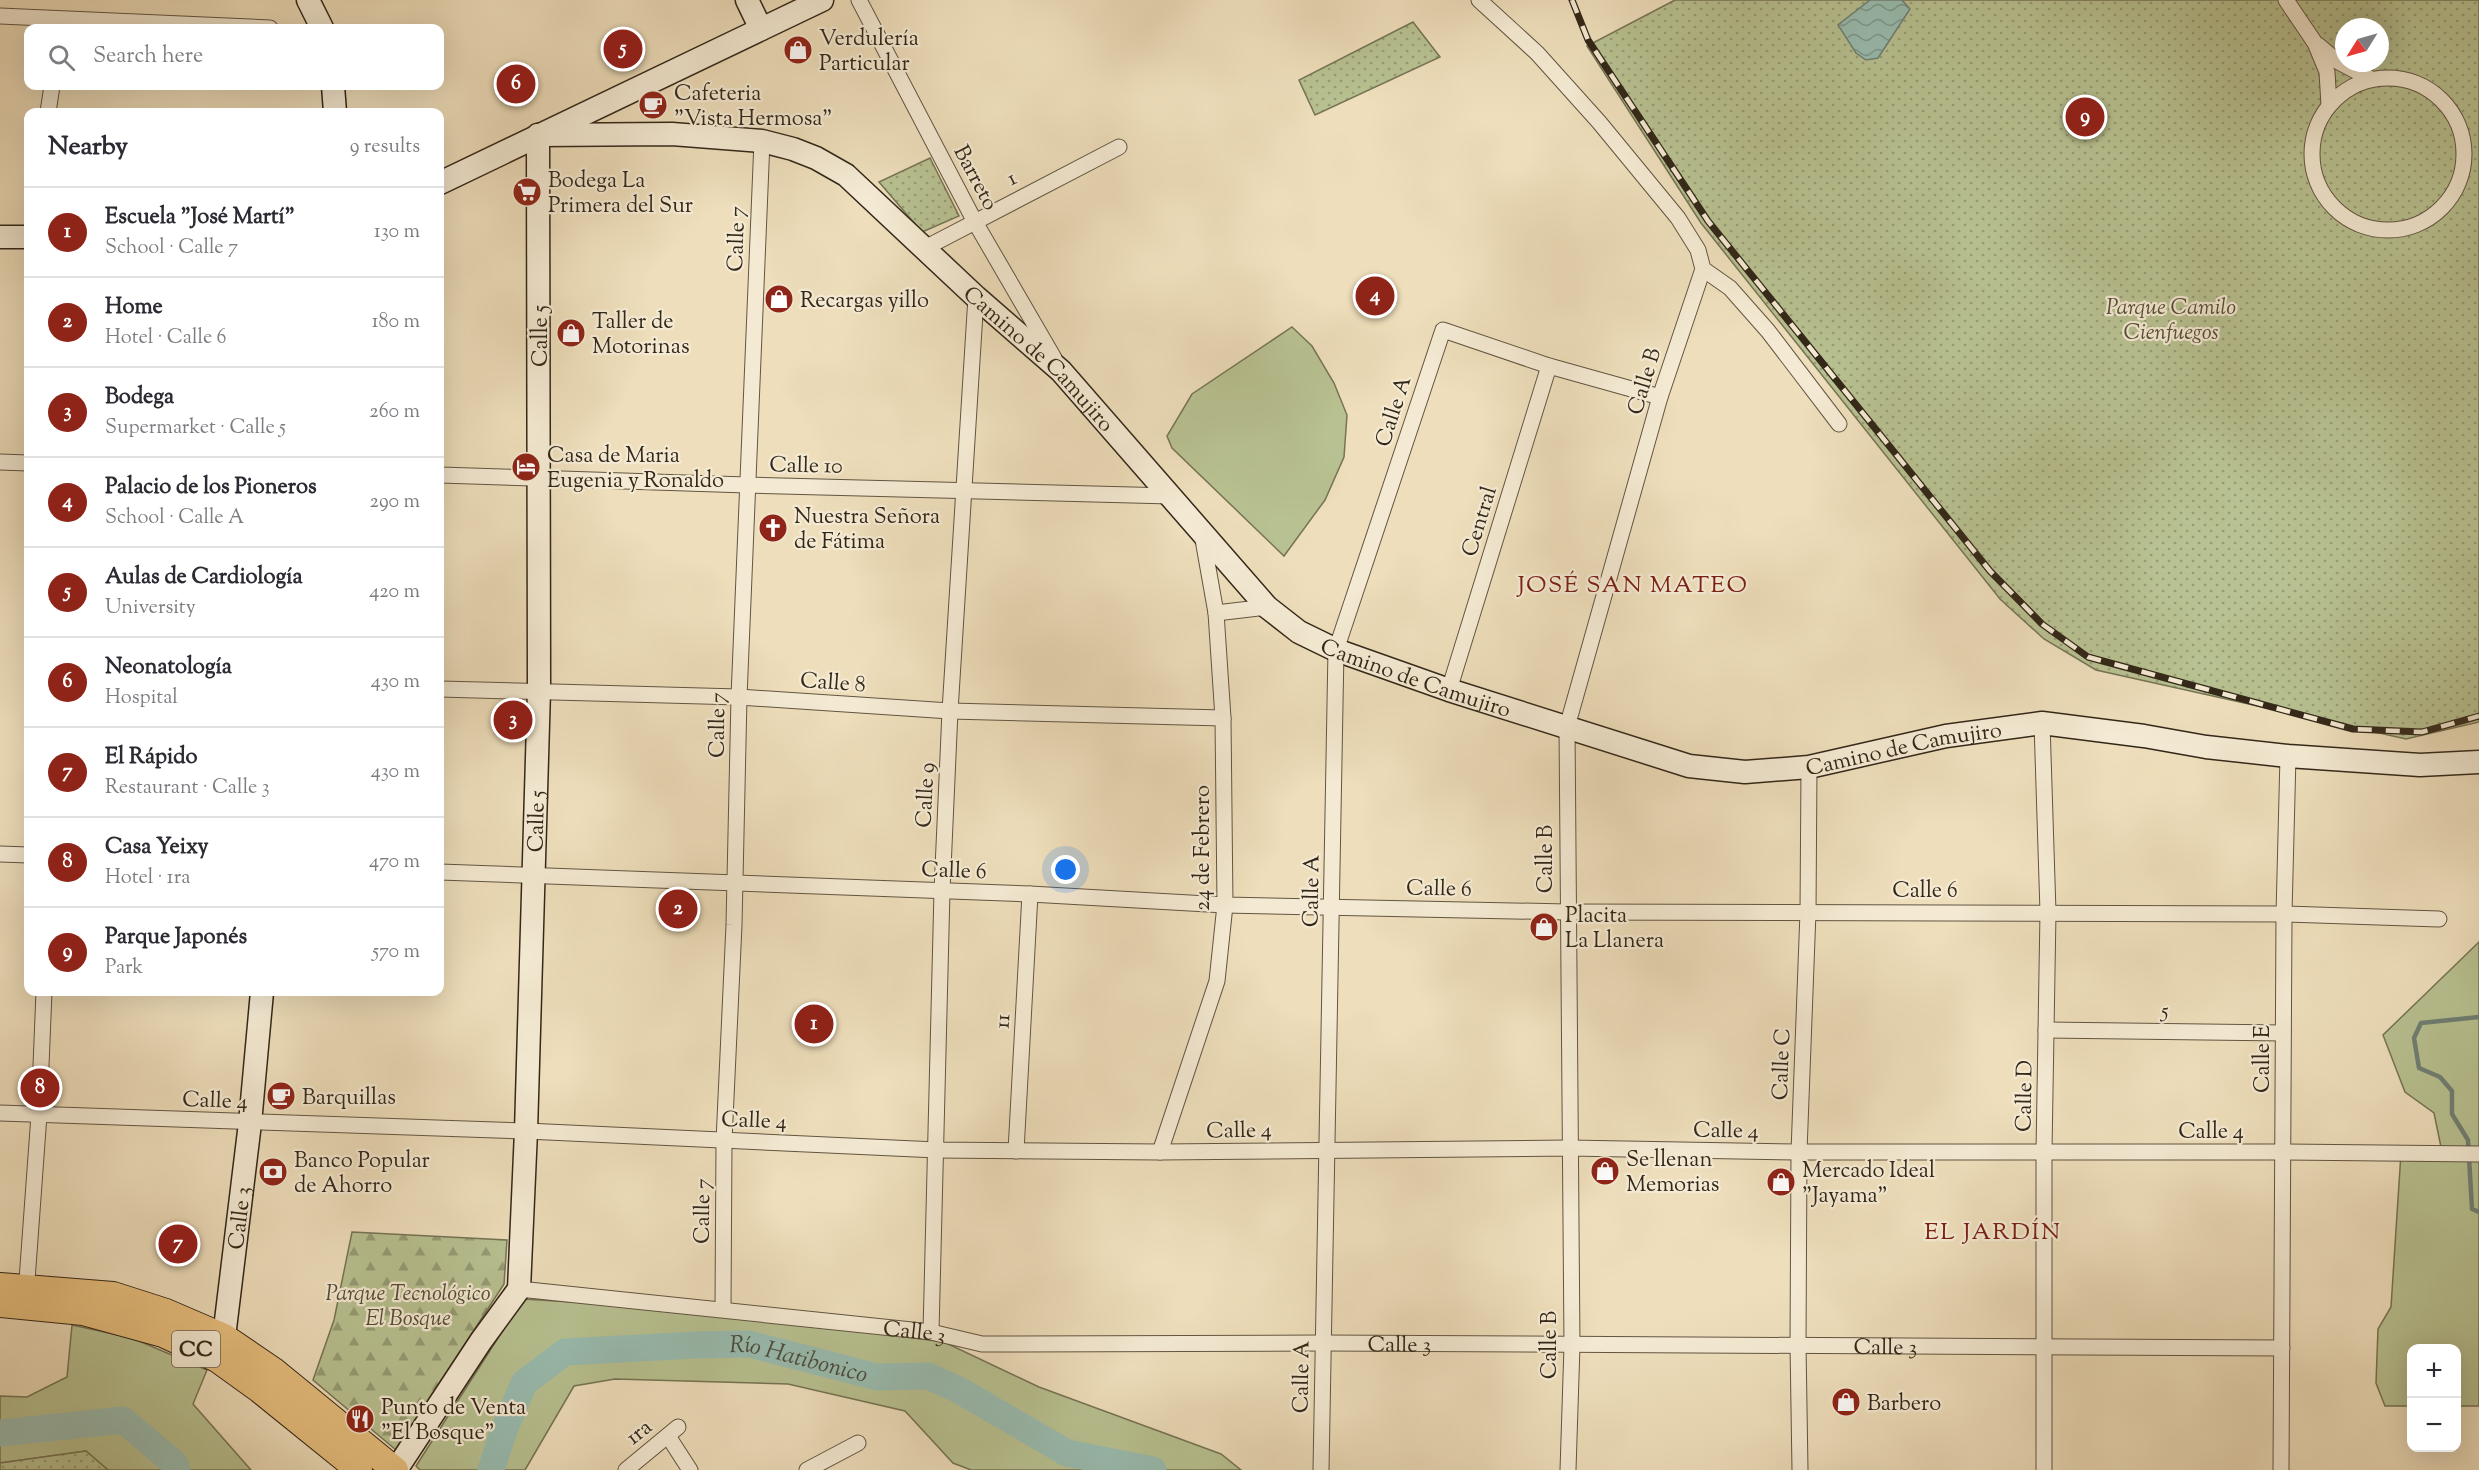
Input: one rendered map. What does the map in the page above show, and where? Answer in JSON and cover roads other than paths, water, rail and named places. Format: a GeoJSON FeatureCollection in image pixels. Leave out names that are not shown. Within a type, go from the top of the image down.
{"type":"FeatureCollection","features":[{"type":"Feature","properties":{"kind":"main road"},"geometry":{"type":"LineString","coordinates":[[308,0],[320,24]]}},
{"type":"Feature","properties":{"kind":"main road"},"geometry":{"type":"LineString","coordinates":[[747,0],[761,29]]}},
{"type":"Feature","properties":{"kind":"main road"},"geometry":{"type":"LineString","coordinates":[[444,181],[822,0]]}},
{"type":"Feature","properties":{"kind":"main road"},"geometry":{"type":"LineString","coordinates":[[333,90],[335,108]]}},
{"type":"Feature","properties":{"kind":"main road","name":"Camino de Camujiro"},"geometry":{"type":"LineString","coordinates":[[538,135],[672,135],[762,141],[808,155],[846,175],[976,297],[1061,371],[1267,607],[1299,632],[1336,650],[1449,690],[1689,766],[1745,772],[1809,767],[1946,736],[2042,723],[2145,736],[2206,747],[2288,756],[2420,765],[2479,762]]}},
{"type":"Feature","properties":{"kind":"main road","name":"Calle 5"},"geometry":{"type":"LineString","coordinates":[[519,1289],[539,690],[538,135]]}},
{"type":"Feature","properties":{"kind":"main road"},"geometry":{"type":"LineString","coordinates":[[0,237],[24,237]]}},
{"type":"Feature","properties":{"kind":"main road","name":"Calle 3"},"geometry":{"type":"LineString","coordinates":[[224,1337],[250,1123],[262,996]]}},
{"type":"Feature","properties":{"kind":"main road","name":"CC"},"geometry":{"type":"LineString","coordinates":[[0,1286],[26,1296],[163,1334],[217,1359],[260,1390],[359,1470]]}},
{"type":"Feature","properties":{"kind":"main road"},"geometry":{"type":"LineString","coordinates":[[396,1470],[481,1341],[519,1289]]}},
{"type":"Feature","properties":{"kind":"main road","name":"CC"},"geometry":{"type":"LineString","coordinates":[[0,1304],[26,1296],[113,1295],[166,1312],[224,1337],[274,1371],[396,1470]]}},
{"type":"Feature","properties":{"kind":"street","name":"Barreto"},"geometry":{"type":"LineString","coordinates":[[859,0],[975,222],[1061,371]]}},
{"type":"Feature","properties":{"kind":"street"},"geometry":{"type":"LineString","coordinates":[[1479,0],[1537,53],[1599,122],[1678,218],[1698,250],[1703,269],[1730,288],[1768,331],[1839,424]]}},
{"type":"Feature","properties":{"kind":"street"},"geometry":{"type":"LineString","coordinates":[[2286,0],[2315,43],[2327,72],[2330,105]]}},
{"type":"Feature","properties":{"kind":"street"},"geometry":{"type":"LineString","coordinates":[[0,16],[59,24]]}},
{"type":"Feature","properties":{"kind":"street"},"geometry":{"type":"LineString","coordinates":[[2315,43],[2337,61],[2371,79]]}},
{"type":"Feature","properties":{"kind":"street"},"geometry":{"type":"LineString","coordinates":[[2394,78],[2418,83],[2438,96],[2453,114],[2463,138],[2464,164],[2456,188],[2441,208],[2420,223],[2396,230],[2370,228],[2347,218],[2328,200],[2316,178],[2312,152],[2317,127],[2330,105],[2346,90],[2371,79],[2394,78]]}},
{"type":"Feature","properties":{"kind":"street"},"geometry":{"type":"LineString","coordinates":[[49,108],[51,90]]}},
{"type":"Feature","properties":{"kind":"street","name":"Calle 7"},"geometry":{"type":"LineString","coordinates":[[723,1309],[724,1140],[735,884],[747,486],[762,141]]}},
{"type":"Feature","properties":{"kind":"street","name":"1"},"geometry":{"type":"LineString","coordinates":[[925,248],[1119,147]]}},
{"type":"Feature","properties":{"kind":"street","name":"Calle B"},"geometry":{"type":"LineString","coordinates":[[1568,1470],[1572,1346],[1567,727],[1660,397],[1703,269]]}},
{"type":"Feature","properties":{"kind":"street","name":"Calle 9"},"geometry":{"type":"LineString","coordinates":[[931,1332],[942,891],[950,711],[976,297]]}},
{"type":"Feature","properties":{"kind":"street","name":"Calle A"},"geometry":{"type":"LineString","coordinates":[[1321,1470],[1336,650],[1443,330],[1549,366]]}},
{"type":"Feature","properties":{"kind":"street"},"geometry":{"type":"LineString","coordinates":[[1549,366],[1660,397]]}},
{"type":"Feature","properties":{"kind":"street","name":"Central"},"geometry":{"type":"LineString","coordinates":[[1449,690],[1549,366]]}},
{"type":"Feature","properties":{"kind":"street"},"geometry":{"type":"LineString","coordinates":[[0,462],[24,463]]}},
{"type":"Feature","properties":{"kind":"street","name":"Calle 10"},"geometry":{"type":"LineString","coordinates":[[444,475],[747,486],[1171,496]]}},
{"type":"Feature","properties":{"kind":"street","name":"24 de Febrero"},"geometry":{"type":"LineString","coordinates":[[1160,1152],[1217,981],[1225,905],[1223,718],[1216,613],[1202,534]]}},
{"type":"Feature","properties":{"kind":"street"},"geometry":{"type":"LineString","coordinates":[[1216,613],[1267,607]]}},
{"type":"Feature","properties":{"kind":"street","name":"Calle 8"},"geometry":{"type":"LineString","coordinates":[[444,689],[739,697],[950,711],[1223,718]]}},
{"type":"Feature","properties":{"kind":"street","name":"Calle D"},"geometry":{"type":"LineString","coordinates":[[2042,723],[2048,912],[2044,1152],[2044,1470]]}},
{"type":"Feature","properties":{"kind":"street","name":"Calle E"},"geometry":{"type":"LineString","coordinates":[[2281,1470],[2284,914],[2288,756]]}},
{"type":"Feature","properties":{"kind":"street","name":"Calle C"},"geometry":{"type":"LineString","coordinates":[[1800,1470],[1799,1152],[1808,912],[1809,767]]}},
{"type":"Feature","properties":{"kind":"street"},"geometry":{"type":"LineString","coordinates":[[0,854],[24,855]]}},
{"type":"Feature","properties":{"kind":"street","name":"Calle 6"},"geometry":{"type":"LineString","coordinates":[[444,873],[1030,894],[1225,905],[1567,912],[2284,914],[2439,919]]}},
{"type":"Feature","properties":{"kind":"street","name":"11"},"geometry":{"type":"LineString","coordinates":[[1016,1151],[1030,894]]}},
{"type":"Feature","properties":{"kind":"street"},"geometry":{"type":"LineString","coordinates":[[26,1296],[39,1114],[44,996]]}},
{"type":"Feature","properties":{"kind":"street","name":"5"},"geometry":{"type":"LineString","coordinates":[[2046,1030],[2283,1033]]}},
{"type":"Feature","properties":{"kind":"street","name":"Calle 4"},"geometry":{"type":"LineString","coordinates":[[0,1113],[526,1131],[937,1150],[1160,1152],[1569,1148],[1799,1152],[2479,1154]]}},
{"type":"Feature","properties":{"kind":"street","name":"Calle 3"},"geometry":{"type":"LineString","coordinates":[[519,1289],[931,1332],[982,1344],[1323,1343],[2282,1348]]}},
{"type":"Feature","properties":{"kind":"street","name":"1ra"},"geometry":{"type":"LineString","coordinates":[[626,1470],[673,1432],[690,1470]]}},
{"type":"Feature","properties":{"kind":"street"},"geometry":{"type":"LineString","coordinates":[[807,1470],[858,1443]]}},
{"type":"Feature","properties":{"kind":"water"},"geometry":{"type":"Polygon","coordinates":[[[1870,0],[1902,0],[1910,9],[1878,58],[1866,60],[1856,53],[1838,25],[1870,0]]]}},
{"type":"Feature","properties":{"kind":"waterway"},"geometry":{"type":"LineString","coordinates":[[2479,1017],[2421,1023],[2414,1038],[2419,1068],[2440,1077],[2452,1091],[2452,1114],[2468,1140],[2472,1209],[2479,1212]]}},
{"type":"Feature","properties":{"kind":"waterway","name":"Río Hatibonico"},"geometry":{"type":"LineString","coordinates":[[491,1470],[504,1430],[524,1383],[565,1352],[749,1344],[877,1377],[928,1376],[957,1389],[1067,1453],[1153,1470]]}},
{"type":"Feature","properties":{"kind":"waterway","name":"Río Hatibonico"},"geometry":{"type":"LineString","coordinates":[[0,1433],[123,1420],[175,1464],[177,1470]]}},
{"type":"Feature","properties":{"kind":"railway"},"geometry":{"type":"LineString","coordinates":[[1572,0],[1588,40],[1708,221],[1990,571],[2042,624],[2088,657],[2353,729],[2422,732],[2479,716]]}},
{"type":"Feature","properties":{"kind":"place","name":"Aulas de Cardiología"},"geometry":{"type":"Point","coordinates":[623,49]}},
{"type":"Feature","properties":{"kind":"place","name":"Verdulería Particular"},"geometry":{"type":"Point","coordinates":[798,50]}},
{"type":"Feature","properties":{"kind":"place","name":"Neonatología"},"geometry":{"type":"Point","coordinates":[516,84]}},
{"type":"Feature","properties":{"kind":"place","name":"Cafeteria \"Vista Hermosa\""},"geometry":{"type":"Point","coordinates":[653,105]}},
{"type":"Feature","properties":{"kind":"place","name":"Parque Japonés"},"geometry":{"type":"Point","coordinates":[2085,117]}},
{"type":"Feature","properties":{"kind":"place","name":"Bodega La Primera del Sur"},"geometry":{"type":"Point","coordinates":[527,192]}},
{"type":"Feature","properties":{"kind":"place","name":"Palacio de los Pioneros"},"geometry":{"type":"Point","coordinates":[1375,296]}},
{"type":"Feature","properties":{"kind":"place","name":"Recargas yillo"},"geometry":{"type":"Point","coordinates":[779,299]}},
{"type":"Feature","properties":{"kind":"place","name":"Taller de Motorinas"},"geometry":{"type":"Point","coordinates":[571,333]}},
{"type":"Feature","properties":{"kind":"place","name":"Casa de Maria Eugenia y Ronaldo"},"geometry":{"type":"Point","coordinates":[526,467]}},
{"type":"Feature","properties":{"kind":"place","name":"Nuestra Señora de Fátima"},"geometry":{"type":"Point","coordinates":[773,528]}},
{"type":"Feature","properties":{"kind":"place","name":"Bodega"},"geometry":{"type":"Point","coordinates":[513,720]}},
{"type":"Feature","properties":{"kind":"place","name":"Home"},"geometry":{"type":"Point","coordinates":[678,909]}},
{"type":"Feature","properties":{"kind":"place","name":"Placita La Llanera"},"geometry":{"type":"Point","coordinates":[1544,927]}},
{"type":"Feature","properties":{"kind":"place","name":"Escuela \"José Martí\""},"geometry":{"type":"Point","coordinates":[814,1024]}},
{"type":"Feature","properties":{"kind":"place","name":"Casa Yeixy"},"geometry":{"type":"Point","coordinates":[40,1088]}},
{"type":"Feature","properties":{"kind":"place","name":"Barquillas"},"geometry":{"type":"Point","coordinates":[281,1096]}},
{"type":"Feature","properties":{"kind":"place","name":"Se llenan Memorias"},"geometry":{"type":"Point","coordinates":[1605,1171]}},
{"type":"Feature","properties":{"kind":"place","name":"Banco Popular de Ahorro"},"geometry":{"type":"Point","coordinates":[273,1172]}},
{"type":"Feature","properties":{"kind":"place","name":"Mercado Ideal \"Jayama\""},"geometry":{"type":"Point","coordinates":[1781,1182]}},
{"type":"Feature","properties":{"kind":"place","name":"El Rápido"},"geometry":{"type":"Point","coordinates":[178,1244]}},
{"type":"Feature","properties":{"kind":"place","name":"Barbero"},"geometry":{"type":"Point","coordinates":[1846,1402]}},
{"type":"Feature","properties":{"kind":"place","name":"Punto de Venta \"El Bosque\""},"geometry":{"type":"Point","coordinates":[360,1419]}},
{"type":"Feature","properties":{"kind":"district","name":"JOSÉ SAN MATEO"},"geometry":{"type":"Point","coordinates":[1633,584]}},
{"type":"Feature","properties":{"kind":"district","name":"EL JARDÍN"},"geometry":{"type":"Point","coordinates":[1993,1231]}},
{"type":"Feature","properties":{"kind":"park label","name":"Parque Camilo Cienfuegos"},"geometry":{"type":"Point","coordinates":[2171,318]}},
{"type":"Feature","properties":{"kind":"park label","name":"Parque Tecnológico El Bosque"},"geometry":{"type":"Point","coordinates":[408,1304]}}]}
